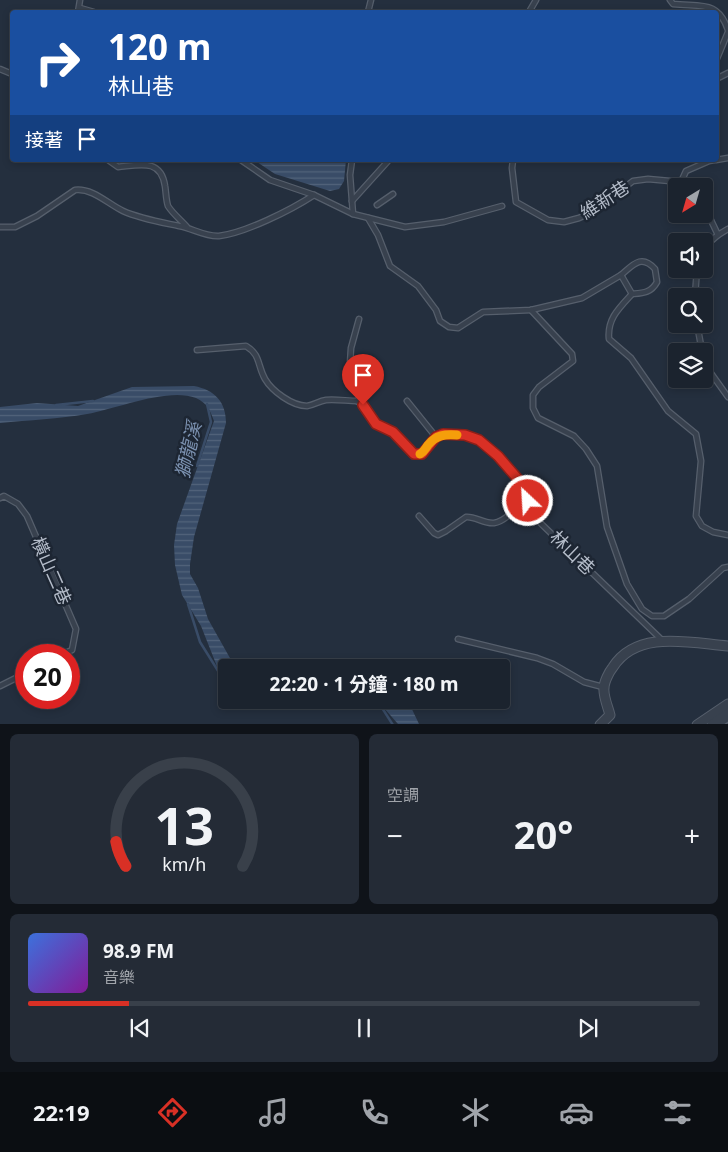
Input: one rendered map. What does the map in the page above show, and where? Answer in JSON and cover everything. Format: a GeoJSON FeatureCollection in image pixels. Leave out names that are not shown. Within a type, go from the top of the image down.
{"type":"FeatureCollection","features":[{"type":"Feature","properties":{"kind":"street"},"geometry":{"type":"LineString","coordinates":[[600,724],[610,715],[603,687],[610,671],[621,656],[635,647],[663,641],[728,646]]}},
{"type":"Feature","properties":{"kind":"street"},"geometry":{"type":"LineString","coordinates":[[697,724],[728,704]]}},
{"type":"Feature","properties":{"kind":"street"},"geometry":{"type":"LineString","coordinates":[[714,724],[728,716]]}},
{"type":"Feature","properties":{"kind":"lane"},"geometry":{"type":"LineString","coordinates":[[79,10],[80,0]]}},
{"type":"Feature","properties":{"kind":"lane"},"geometry":{"type":"LineString","coordinates":[[670,0],[673,4],[703,2],[719,9],[725,18],[728,31],[719,54]]}},
{"type":"Feature","properties":{"kind":"lane"},"geometry":{"type":"LineString","coordinates":[[111,162],[118,167],[148,165],[157,169],[163,176],[168,204],[175,216],[188,228]]}},
{"type":"Feature","properties":{"kind":"lane"},"geometry":{"type":"LineString","coordinates":[[244,162],[270,180],[314,195],[353,214],[405,227],[444,222],[502,206]]}},
{"type":"Feature","properties":{"kind":"lane"},"geometry":{"type":"LineString","coordinates":[[352,162],[350,175],[353,214]]}},
{"type":"Feature","properties":{"kind":"lane"},"geometry":{"type":"LineString","coordinates":[[352,201],[387,162]]}},
{"type":"Feature","properties":{"kind":"lane","name":"維新巷"},"geometry":{"type":"LineString","coordinates":[[513,162],[516,202],[548,220],[564,222],[579,218],[592,212],[634,181],[648,180],[668,182]]}},
{"type":"Feature","properties":{"kind":"lane","name":"維新巷"},"geometry":{"type":"LineString","coordinates":[[684,178],[686,171],[705,162]]}},
{"type":"Feature","properties":{"kind":"lane"},"geometry":{"type":"LineString","coordinates":[[0,227],[15,227],[37,216],[75,190],[82,189],[95,194],[122,211],[188,228],[200,233],[218,236],[236,232],[292,209],[314,195]]}},
{"type":"Feature","properties":{"kind":"lane"},"geometry":{"type":"LineString","coordinates":[[377,205],[393,194]]}},
{"type":"Feature","properties":{"kind":"lane"},"geometry":{"type":"LineString","coordinates":[[368,218],[378,235],[390,266],[418,286],[436,310],[440,321],[449,327],[458,328],[483,312],[532,310],[582,298],[621,275],[633,264],[641,262],[649,264],[655,269],[656,282],[652,289],[644,293],[632,294],[614,313],[608,331],[609,339],[631,358],[668,411],[696,434],[701,461],[696,516],[702,526],[714,532],[728,535]]}},
{"type":"Feature","properties":{"kind":"lane"},"geometry":{"type":"LineString","coordinates":[[712,223],[718,234]]}},
{"type":"Feature","properties":{"kind":"lane"},"geometry":{"type":"LineString","coordinates":[[713,239],[728,229]]}},
{"type":"Feature","properties":{"kind":"lane"},"geometry":{"type":"LineString","coordinates":[[621,275],[632,294]]}},
{"type":"Feature","properties":{"kind":"lane"},"geometry":{"type":"LineString","coordinates":[[532,310],[572,354],[573,361],[539,387],[533,395],[533,408],[538,418],[574,436],[598,466],[606,528],[627,584],[642,609],[652,616],[664,616],[689,599],[724,568],[728,567]]}},
{"type":"Feature","properties":{"kind":"lane"},"geometry":{"type":"LineString","coordinates":[[357,401],[360,399],[365,380],[350,363],[351,348],[359,319]]}},
{"type":"Feature","properties":{"kind":"lane"},"geometry":{"type":"LineString","coordinates":[[198,350],[246,346],[255,352],[261,370],[270,386],[280,394],[302,405],[309,406],[324,400],[357,401],[363,405],[376,424],[393,432],[414,454],[422,454],[436,437],[406,401]]}},
{"type":"Feature","properties":{"kind":"lane"},"geometry":{"type":"LineString","coordinates":[[713,376],[728,398]]}},
{"type":"Feature","properties":{"kind":"lane","name":"林山巷"},"geometry":{"type":"LineString","coordinates":[[436,437],[443,434],[465,435],[479,440],[498,456],[524,486],[530,513],[663,641]]}},
{"type":"Feature","properties":{"kind":"lane","name":"橫山二巷"},"geometry":{"type":"LineString","coordinates":[[0,498],[4,496],[18,504],[26,516],[76,629],[73,644]]}},
{"type":"Feature","properties":{"kind":"lane"},"geometry":{"type":"LineString","coordinates":[[419,516],[434,533],[438,534],[446,531],[466,517],[494,523],[504,519],[519,506],[527,506]]}},
{"type":"Feature","properties":{"kind":"lane"},"geometry":{"type":"LineString","coordinates":[[458,639],[537,658],[553,664],[584,682],[603,687]]}},
{"type":"Feature","properties":{"kind":"lane"},"geometry":{"type":"LineString","coordinates":[[0,686],[15,678]]}},
{"type":"Feature","properties":{"kind":"water"},"geometry":{"type":"Polygon","coordinates":[[[257,162],[346,162],[344,181],[339,189],[330,191],[275,174],[257,162]]]}},
{"type":"Feature","properties":{"kind":"water","name":"獅龍溪"},"geometry":{"type":"Polygon","coordinates":[[[194,386],[213,394],[218,398],[224,409],[226,423],[194,537],[190,564],[190,574],[198,588],[208,619],[230,659],[218,659],[218,669],[201,626],[182,595],[175,565],[174,545],[177,524],[214,421],[205,405],[196,398],[184,395],[171,395],[142,400],[87,414],[0,423],[0,407],[37,403],[78,406],[132,387],[194,386]]]}},
{"type":"Feature","properties":{"kind":"water"},"geometry":{"type":"Polygon","coordinates":[[[385,709],[412,709],[419,724],[398,724],[385,709]]]}},
{"type":"Feature","properties":{"kind":"waterway","name":"獅龍溪"},"geometry":{"type":"LineString","coordinates":[[56,405],[93,401]]}},
{"type":"Feature","properties":{"kind":"waterway","name":"獅龍溪"},"geometry":{"type":"LineString","coordinates":[[197,466],[211,422],[207,404]]}},
{"type":"Feature","properties":{"kind":"waterway","name":"獅龍溪"},"geometry":{"type":"LineString","coordinates":[[188,604],[200,642],[218,671]]}},
{"type":"Feature","properties":{"kind":"waterway","name":"獅龍溪"},"geometry":{"type":"LineString","coordinates":[[383,709],[392,724]]}},
{"type":"Feature","properties":{"kind":"slow traffic"},"geometry":{"type":"LineString","coordinates":[[420,454],[436,437],[443,434],[457,435]]}},
{"type":"Feature","properties":{"kind":"route"},"geometry":{"type":"LineString","coordinates":[[363,405],[376,424],[393,432],[414,454],[422,454],[436,437],[443,434],[465,435],[479,440],[498,456],[524,486],[528,501]]}}]}
